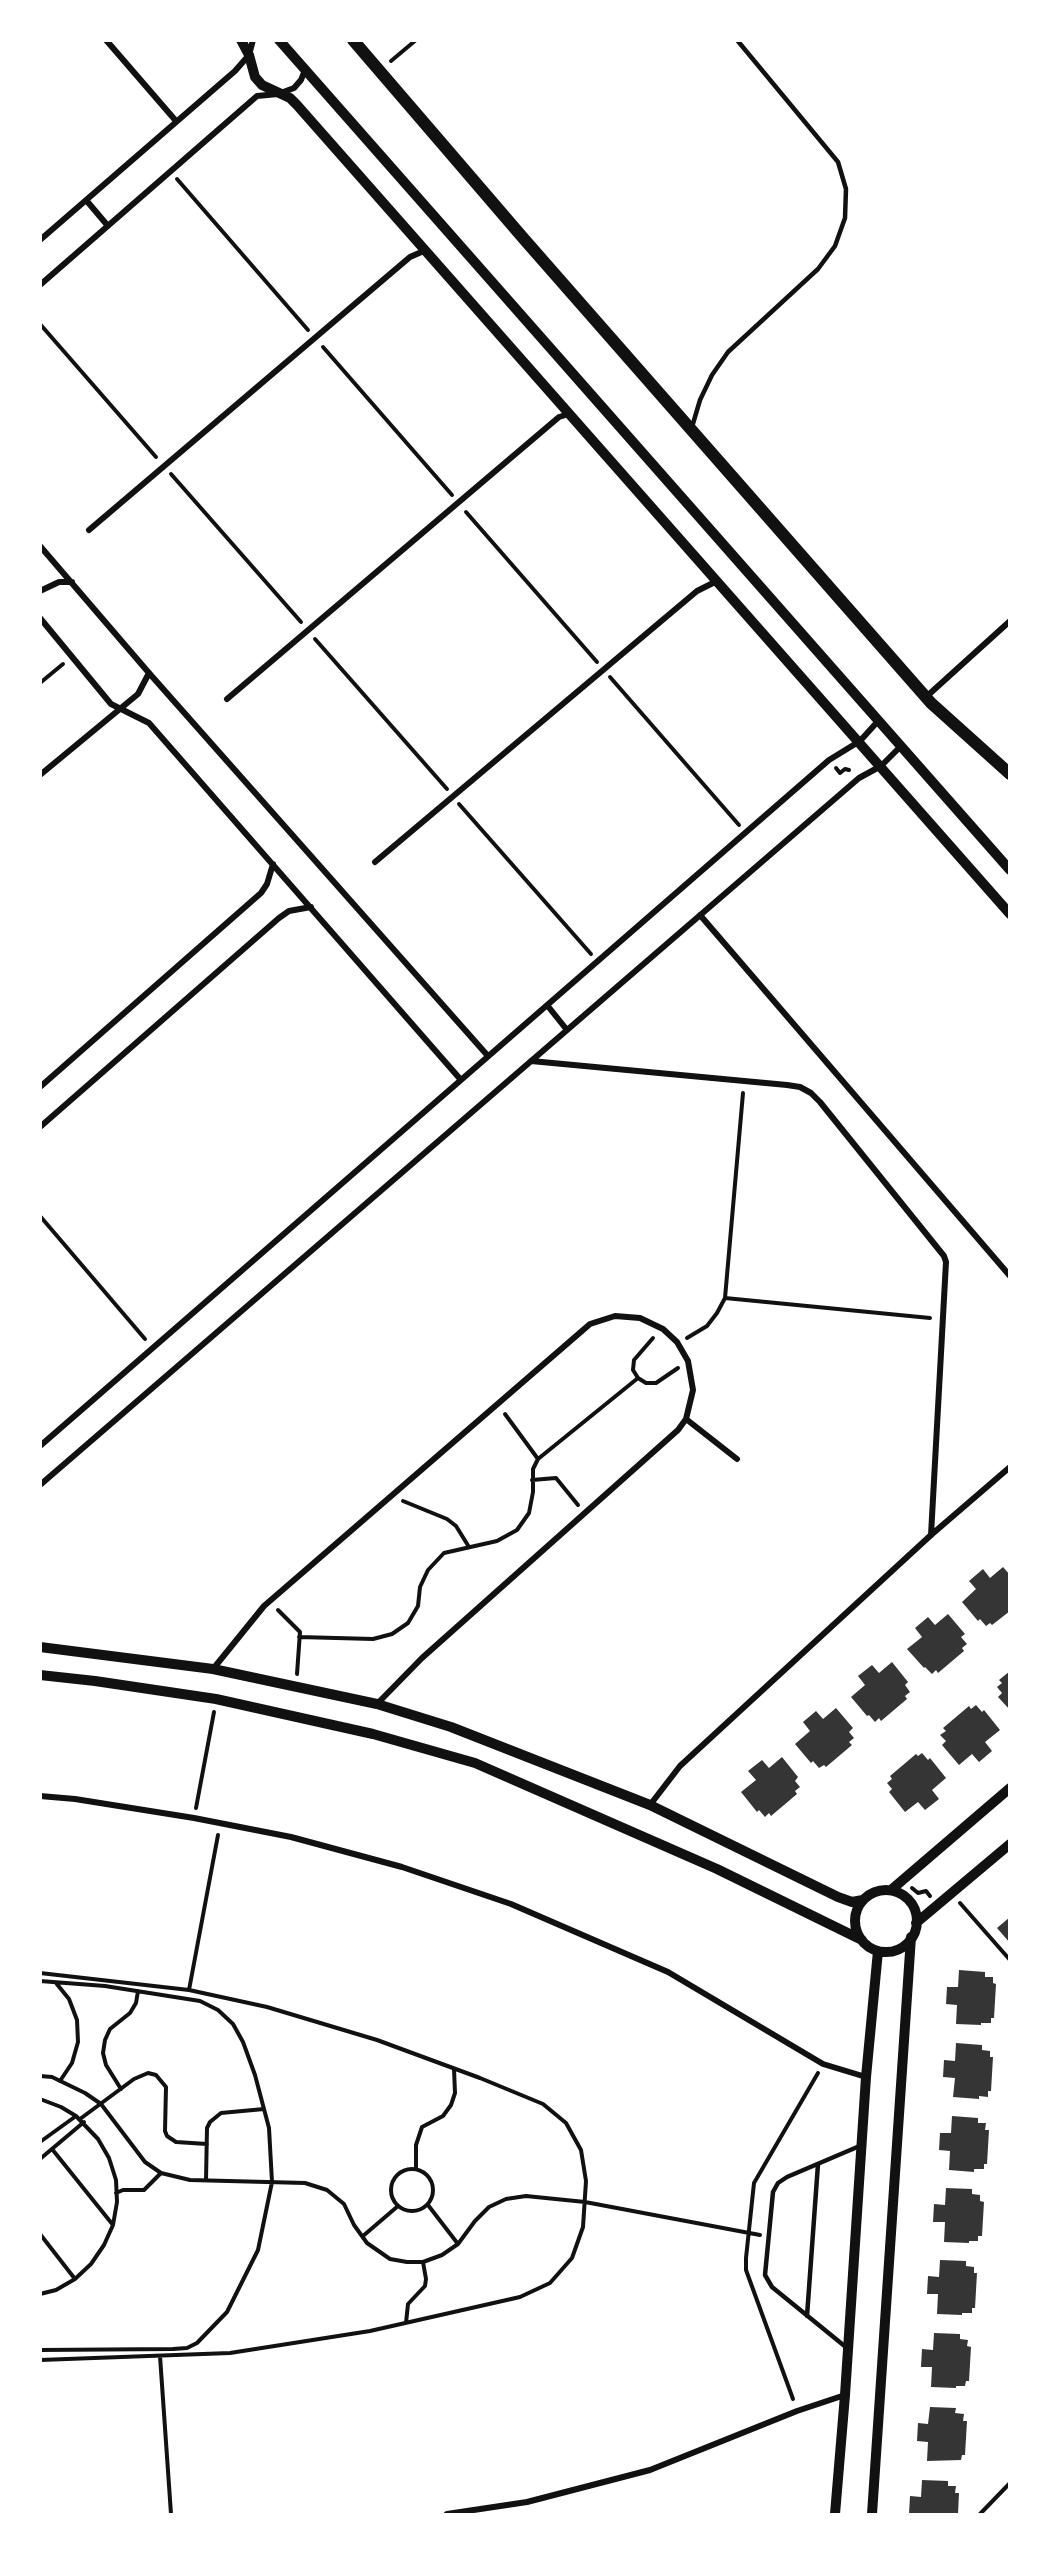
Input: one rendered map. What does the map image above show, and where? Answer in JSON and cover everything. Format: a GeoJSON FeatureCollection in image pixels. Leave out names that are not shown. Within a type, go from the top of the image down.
{"type":"FeatureCollection","features":[{"type":"Feature","properties":{"kind":"main road"},"geometry":{"type":"LineString","coordinates":[[353,40],[926,697],[1010,774]]}},
{"type":"Feature","properties":{"kind":"street"},"geometry":{"type":"LineString","coordinates":[[106,40],[176,121]]}},
{"type":"Feature","properties":{"kind":"street"},"geometry":{"type":"LineString","coordinates":[[242,40],[255,77],[262,85],[290,98],[297,105],[571,413],[1010,914]]}},
{"type":"Feature","properties":{"kind":"street"},"geometry":{"type":"LineString","coordinates":[[40,240],[235,71],[249,55],[253,40]]}},
{"type":"Feature","properties":{"kind":"street"},"geometry":{"type":"LineString","coordinates":[[279,40],[1010,870]]}},
{"type":"Feature","properties":{"kind":"street"},"geometry":{"type":"LineString","coordinates":[[40,285],[257,96],[278,94],[294,88],[301,80],[305,70]]}},
{"type":"Feature","properties":{"kind":"street"},"geometry":{"type":"LineString","coordinates":[[86,200],[108,226]]}},
{"type":"Feature","properties":{"kind":"street"},"geometry":{"type":"LineString","coordinates":[[88,530],[410,257],[426,250]]}},
{"type":"Feature","properties":{"kind":"street"},"geometry":{"type":"LineString","coordinates":[[227,699],[559,417],[571,413]]}},
{"type":"Feature","properties":{"kind":"street"},"geometry":{"type":"LineString","coordinates":[[40,546],[149,673],[488,1056]]}},
{"type":"Feature","properties":{"kind":"street"},"geometry":{"type":"LineString","coordinates":[[375,862],[697,591],[717,581]]}},
{"type":"Feature","properties":{"kind":"street"},"geometry":{"type":"LineString","coordinates":[[40,591],[59,582],[72,582]]}},
{"type":"Feature","properties":{"kind":"street"},"geometry":{"type":"LineString","coordinates":[[40,618],[105,698],[118,708],[149,723],[460,1080]]}},
{"type":"Feature","properties":{"kind":"street"},"geometry":{"type":"LineString","coordinates":[[926,697],[1010,621]]}},
{"type":"Feature","properties":{"kind":"street"},"geometry":{"type":"LineString","coordinates":[[40,775],[118,708],[138,694],[149,673]]}},
{"type":"Feature","properties":{"kind":"street"},"geometry":{"type":"LineString","coordinates":[[40,1446],[838,753],[860,741],[879,720]]}},
{"type":"Feature","properties":{"kind":"street"},"geometry":{"type":"LineString","coordinates":[[40,1485],[859,778],[881,766],[901,746]]}},
{"type":"Feature","properties":{"kind":"street"},"geometry":{"type":"LineString","coordinates":[[40,1087],[261,893],[267,884],[273,864]]}},
{"type":"Feature","properties":{"kind":"street"},"geometry":{"type":"LineString","coordinates":[[40,1127],[279,918],[289,911],[311,907]]}},
{"type":"Feature","properties":{"kind":"street"},"geometry":{"type":"LineString","coordinates":[[700,915],[1010,1276]]}},
{"type":"Feature","properties":{"kind":"street"},"geometry":{"type":"LineString","coordinates":[[547,1005],[567,1030]]}},
{"type":"Feature","properties":{"kind":"street"},"geometry":{"type":"LineString","coordinates":[[531,1061],[800,1087],[820,1102],[941,1250],[946,1262],[931,1535]]}},
{"type":"Feature","properties":{"kind":"street"},"geometry":{"type":"LineString","coordinates":[[213,1669],[268,1602],[590,1324],[615,1316],[640,1318],[663,1329],[677,1342],[688,1361],[693,1390],[686,1419],[678,1430],[422,1658],[377,1704]]}},
{"type":"Feature","properties":{"kind":"street"},"geometry":{"type":"LineString","coordinates":[[686,1419],[737,1459]]}},
{"type":"Feature","properties":{"kind":"street"},"geometry":{"type":"LineString","coordinates":[[650,1805],[680,1766],[931,1535],[1010,1467]]}},
{"type":"Feature","properties":{"kind":"street"},"geometry":{"type":"LineString","coordinates":[[40,1647],[213,1669],[377,1704],[451,1727],[650,1805],[838,1897],[852,1902],[863,1900]]}},
{"type":"Feature","properties":{"kind":"street"},"geometry":{"type":"LineString","coordinates":[[40,1675],[216,1699],[373,1734],[475,1763],[717,1869],[861,1940],[878,1951],[897,1949],[911,1937]]}},
{"type":"Feature","properties":{"kind":"street"},"geometry":{"type":"LineString","coordinates":[[891,1890],[1010,1788]]}},
{"type":"Feature","properties":{"kind":"street"},"geometry":{"type":"LineString","coordinates":[[40,1797],[75,1799],[220,1823],[291,1837],[402,1867],[511,1904],[668,1972],[823,2064],[866,2077]]}},
{"type":"Feature","properties":{"kind":"street"},"geometry":{"type":"LineString","coordinates":[[872,2514],[911,1937],[916,1923],[1010,1844]]}},
{"type":"Feature","properties":{"kind":"street"},"geometry":{"type":"LineString","coordinates":[[861,1940],[855,1920],[857,1909],[863,1900],[876,1891],[891,1890],[901,1894],[910,1902],[916,1923]]}},
{"type":"Feature","properties":{"kind":"street"},"geometry":{"type":"LineString","coordinates":[[835,2514],[866,2077],[878,1951]]}},
{"type":"Feature","properties":{"kind":"street"},"geometry":{"type":"LineString","coordinates":[[447,2514],[527,2502],[650,2470],[797,2411],[845,2395]]}},
{"type":"Feature","properties":{"kind":"lane"},"geometry":{"type":"LineString","coordinates":[[692,430],[699,400],[712,375],[728,352],[818,269],[835,246],[845,218],[846,189],[838,162],[737,40]]}},
{"type":"Feature","properties":{"kind":"lane"},"geometry":{"type":"LineString","coordinates":[[847,2348],[768,2282],[765,2275],[773,2192],[787,2177],[862,2145]]}},
{"type":"Feature","properties":{"kind":"lane"},"geometry":{"type":"LineString","coordinates":[[807,2316],[818,2163]]}},
{"type":"Feature","properties":{"kind":"path"},"geometry":{"type":"LineString","coordinates":[[379,71],[416,40]]}},
{"type":"Feature","properties":{"kind":"path"},"geometry":{"type":"LineString","coordinates":[[40,324],[597,962]]}},
{"type":"Feature","properties":{"kind":"path"},"geometry":{"type":"LineString","coordinates":[[40,683],[72,657]]}},
{"type":"Feature","properties":{"kind":"path"},"geometry":{"type":"LineString","coordinates":[[677,1342],[707,1326],[725,1298],[744,1081]]}},
{"type":"Feature","properties":{"kind":"path"},"geometry":{"type":"LineString","coordinates":[[40,1216],[152,1348]]}},
{"type":"Feature","properties":{"kind":"path"},"geometry":{"type":"LineString","coordinates":[[725,1298],[942,1319]]}},
{"type":"Feature","properties":{"kind":"path"},"geometry":{"type":"LineString","coordinates":[[663,1329],[639,1352],[634,1360],[633,1370],[638,1378],[646,1383],[656,1383],[688,1361]]}},
{"type":"Feature","properties":{"kind":"path"},"geometry":{"type":"LineString","coordinates":[[299,1637],[373,1639],[392,1634],[408,1623],[418,1606],[420,1587],[428,1570],[444,1554],[497,1541],[517,1530],[529,1513],[534,1492],[532,1480],[538,1459],[638,1378]]}},
{"type":"Feature","properties":{"kind":"path"},"geometry":{"type":"LineString","coordinates":[[498,1404],[538,1459]]}},
{"type":"Feature","properties":{"kind":"path"},"geometry":{"type":"LineString","coordinates":[[532,1480],[551,1478],[560,1480],[584,1514]]}},
{"type":"Feature","properties":{"kind":"path"},"geometry":{"type":"LineString","coordinates":[[391,1497],[447,1519],[456,1526],[469,1547]]}},
{"type":"Feature","properties":{"kind":"path"},"geometry":{"type":"LineString","coordinates":[[268,1602],[298,1627],[297,1687]]}},
{"type":"Feature","properties":{"kind":"path"},"geometry":{"type":"LineString","coordinates":[[194,1818],[216,1699]]}},
{"type":"Feature","properties":{"kind":"path"},"geometry":{"type":"LineString","coordinates":[[189,1990],[220,1823]]}},
{"type":"Feature","properties":{"kind":"path"},"geometry":{"type":"LineString","coordinates":[[911,1873],[914,1876],[912,1888],[918,1893],[926,1891],[938,1906]]}},
{"type":"Feature","properties":{"kind":"path"},"geometry":{"type":"LineString","coordinates":[[951,1894],[1010,1960]]}},
{"type":"Feature","properties":{"kind":"path"},"geometry":{"type":"LineString","coordinates":[[40,1973],[189,1990],[267,2007],[377,2040],[454,2068],[543,2104],[566,2123],[581,2150],[586,2181],[583,2227],[572,2258],[550,2283],[520,2297],[370,2331],[230,2353],[40,2360]]}},
{"type":"Feature","properties":{"kind":"path"},"geometry":{"type":"LineString","coordinates":[[40,1982],[105,1986],[200,2001],[218,2010],[233,2024],[243,2042],[269,2128],[272,2182],[258,2250],[227,2312],[197,2343],[187,2348],[173,2349],[40,2350]]}},
{"type":"Feature","properties":{"kind":"path"},"geometry":{"type":"LineString","coordinates":[[55,1983],[69,2000],[77,2020],[78,2042],[72,2063],[60,2081]]}},
{"type":"Feature","properties":{"kind":"path"},"geometry":{"type":"LineString","coordinates":[[121,2089],[106,2065],[103,2053],[105,2040],[110,2029],[129,2013],[136,2003],[138,1992]]}},
{"type":"Feature","properties":{"kind":"path"},"geometry":{"type":"LineString","coordinates":[[416,2169],[416,2145],[422,2127],[443,2116],[456,2093],[454,2068]]}},
{"type":"Feature","properties":{"kind":"path"},"geometry":{"type":"LineString","coordinates":[[40,2142],[80,2119],[141,2074],[156,2075],[166,2086],[165,2131],[167,2136],[176,2142],[207,2144]]}},
{"type":"Feature","properties":{"kind":"path"},"geometry":{"type":"LineString","coordinates":[[40,2076],[60,2081],[101,2104],[145,2162],[172,2178],[305,2183],[327,2190],[344,2204],[367,2243],[390,2259],[423,2262],[442,2255],[458,2244],[489,2207],[506,2199],[525,2196],[585,2202],[769,2237]]}},
{"type":"Feature","properties":{"kind":"path"},"geometry":{"type":"LineString","coordinates":[[40,2099],[61,2107],[80,2119],[99,2139],[109,2158],[116,2180],[113,2225],[104,2246],[91,2264],[75,2279],[56,2290],[40,2294]]}},
{"type":"Feature","properties":{"kind":"path"},"geometry":{"type":"LineString","coordinates":[[206,2181],[207,2128],[215,2116],[221,2113],[264,2109]]}},
{"type":"Feature","properties":{"kind":"path"},"geometry":{"type":"LineString","coordinates":[[40,2159],[80,2119]]}},
{"type":"Feature","properties":{"kind":"path"},"geometry":{"type":"LineString","coordinates":[[40,2132],[45,2138]]}},
{"type":"Feature","properties":{"kind":"path"},"geometry":{"type":"LineString","coordinates":[[52,2149],[113,2225]]}},
{"type":"Feature","properties":{"kind":"path"},"geometry":{"type":"LineString","coordinates":[[416,2169],[426,2174],[432,2184],[433,2195],[428,2205],[419,2211],[408,2211],[398,2206],[392,2197],[391,2186],[396,2176],[405,2170],[416,2169]]}},
{"type":"Feature","properties":{"kind":"path"},"geometry":{"type":"LineString","coordinates":[[116,2193],[123,2190],[144,2190],[161,2173]]}},
{"type":"Feature","properties":{"kind":"path"},"geometry":{"type":"LineString","coordinates":[[428,2205],[458,2244]]}},
{"type":"Feature","properties":{"kind":"path"},"geometry":{"type":"LineString","coordinates":[[363,2236],[398,2206]]}},
{"type":"Feature","properties":{"kind":"path"},"geometry":{"type":"LineString","coordinates":[[40,2234],[75,2279]]}},
{"type":"Feature","properties":{"kind":"path"},"geometry":{"type":"LineString","coordinates":[[406,2323],[408,2304],[425,2286],[423,2262]]}},
{"type":"Feature","properties":{"kind":"path"},"geometry":{"type":"LineString","coordinates":[[160,2356],[171,2514]]}},
{"type":"Feature","properties":{"kind":"path"},"geometry":{"type":"LineString","coordinates":[[980,2514],[1010,2482]]}},
{"type":"Feature","properties":{"kind":"building"},"geometry":{"type":"Polygon","coordinates":[[[1003,1567],[1010,1575],[1010,1611],[992,1625],[990,1623],[986,1626],[980,1619],[978,1621],[962,1602],[976,1589],[969,1581],[983,1569],[990,1578],[1003,1567]]]}},
{"type":"Feature","properties":{"kind":"building"},"geometry":{"type":"Polygon","coordinates":[[[948,1614],[965,1634],[961,1637],[967,1644],[962,1648],[964,1651],[938,1673],[936,1670],[932,1674],[907,1649],[922,1637],[915,1628],[928,1617],[935,1625],[948,1614]]]}},
{"type":"Feature","properties":{"kind":"building"},"geometry":{"type":"Polygon","coordinates":[[[892,1662],[908,1682],[905,1685],[910,1692],[905,1696],[907,1699],[881,1721],[879,1718],[875,1722],[851,1697],[865,1685],[858,1676],[872,1665],[879,1673],[892,1662]]]}},
{"type":"Feature","properties":{"kind":"building"},"geometry":{"type":"Polygon","coordinates":[[[1010,1671],[1010,1710],[998,1697],[1002,1693],[997,1687],[1002,1683],[999,1680],[1010,1671]]]}},
{"type":"Feature","properties":{"kind":"building"},"geometry":{"type":"Polygon","coordinates":[[[976,1705],[982,1712],[984,1710],[1000,1730],[985,1742],[992,1751],[979,1762],[972,1754],[959,1765],[942,1745],[946,1741],[940,1735],[946,1731],[943,1728],[969,1706],[971,1709],[976,1705]]]}},
{"type":"Feature","properties":{"kind":"building"},"geometry":{"type":"Polygon","coordinates":[[[836,1708],[853,1728],[849,1732],[854,1738],[849,1742],[852,1745],[826,1767],[824,1765],[819,1768],[813,1761],[811,1763],[795,1744],[810,1731],[803,1722],[816,1711],[823,1719],[836,1708]]]}},
{"type":"Feature","properties":{"kind":"building"},"geometry":{"type":"Polygon","coordinates":[[[922,1753],[928,1760],[930,1758],[946,1778],[932,1790],[939,1799],[925,1810],[918,1802],[905,1812],[889,1792],[892,1789],[887,1783],[892,1779],[890,1776],[916,1754],[918,1756],[922,1753]]]}},
{"type":"Feature","properties":{"kind":"building"},"geometry":{"type":"Polygon","coordinates":[[[782,1757],[798,1777],[795,1781],[800,1787],[795,1791],[797,1794],[771,1816],[769,1813],[765,1817],[759,1810],[757,1812],[741,1792],[756,1780],[748,1771],[762,1760],[769,1768],[782,1757]]]}},
{"type":"Feature","properties":{"kind":"building"},"geometry":{"type":"Polygon","coordinates":[[[1010,1917],[1010,1943],[997,1928],[1010,1917]]]}},
{"type":"Feature","properties":{"kind":"building"},"geometry":{"type":"Polygon","coordinates":[[[959,1970],[985,1972],[985,1977],[993,1977],[993,1983],[996,1984],[994,2018],[991,2018],[991,2023],[956,2024],[957,2005],[946,2004],[947,1987],[958,1987],[959,1970]]]}},
{"type":"Feature","properties":{"kind":"building"},"geometry":{"type":"Polygon","coordinates":[[[956,2043],[982,2045],[982,2050],[990,2051],[990,2057],[993,2057],[991,2091],[988,2091],[988,2097],[979,2096],[979,2099],[953,2097],[955,2078],[943,2077],[944,2060],[955,2061],[956,2043]]]}},
{"type":"Feature","properties":{"kind":"building"},"geometry":{"type":"Polygon","coordinates":[[[952,2116],[978,2118],[978,2123],[986,2123],[985,2130],[989,2130],[987,2164],[984,2164],[984,2169],[974,2169],[974,2172],[949,2170],[950,2151],[939,2150],[940,2133],[951,2133],[952,2116]]]}},
{"type":"Feature","properties":{"kind":"building"},"geometry":{"type":"Polygon","coordinates":[[[946,2188],[972,2189],[972,2194],[980,2195],[980,2201],[984,2202],[982,2236],[978,2236],[978,2241],[944,2242],[945,2222],[933,2222],[934,2204],[945,2205],[946,2188]]]}},
{"type":"Feature","properties":{"kind":"building"},"geometry":{"type":"Polygon","coordinates":[[[940,2260],[966,2261],[966,2266],[974,2267],[974,2273],[977,2273],[975,2308],[972,2308],[972,2313],[937,2314],[938,2294],[927,2294],[928,2276],[939,2277],[940,2260]]]}},
{"type":"Feature","properties":{"kind":"building"},"geometry":{"type":"Polygon","coordinates":[[[934,2333],[960,2334],[960,2339],[968,2340],[967,2346],[971,2347],[969,2381],[966,2381],[965,2386],[931,2387],[932,2367],[921,2367],[922,2349],[933,2350],[934,2333]]]}},
{"type":"Feature","properties":{"kind":"building"},"geometry":{"type":"Polygon","coordinates":[[[930,2407],[956,2408],[955,2413],[964,2414],[963,2421],[967,2421],[965,2455],[962,2455],[961,2460],[927,2461],[928,2442],[917,2441],[918,2423],[928,2424],[930,2407]]]}},
{"type":"Feature","properties":{"kind":"building"},"geometry":{"type":"Polygon","coordinates":[[[922,2480],[948,2481],[948,2486],[956,2486],[955,2493],[959,2493],[958,2514],[909,2514],[910,2496],[921,2497],[922,2480]]]}}]}
